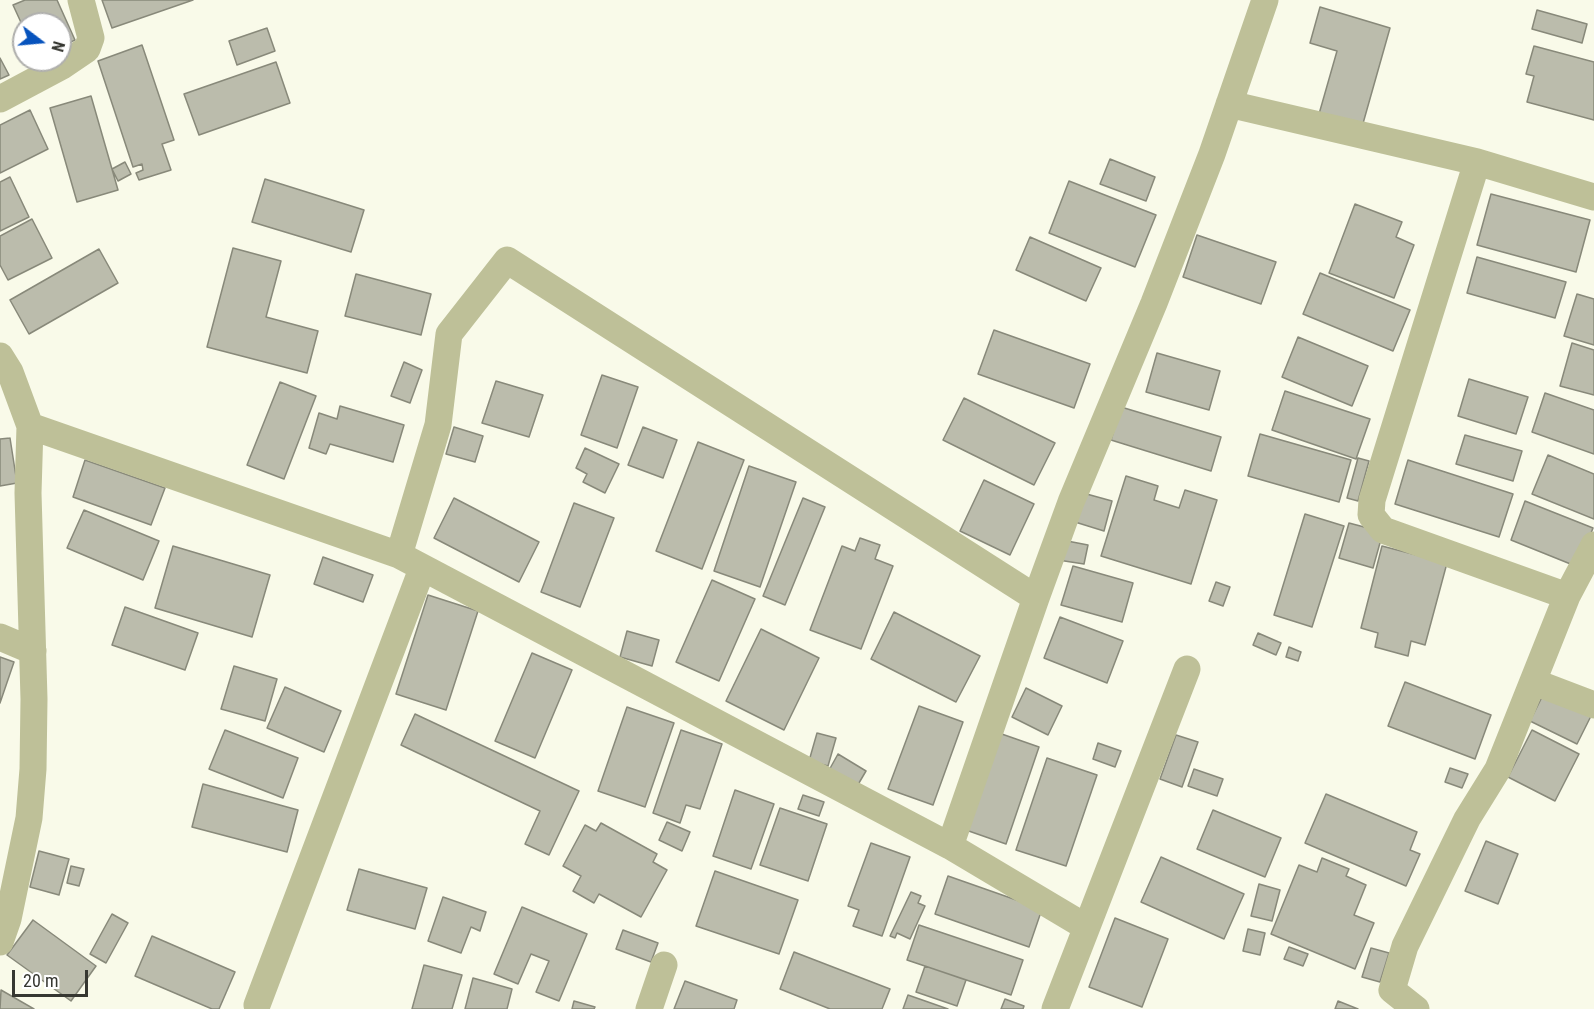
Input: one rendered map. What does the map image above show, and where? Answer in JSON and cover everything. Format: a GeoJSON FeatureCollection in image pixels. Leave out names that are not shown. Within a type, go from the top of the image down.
{"type":"FeatureCollection","features":[{"type":"Feature","properties":{"kind":"street"},"geometry":{"type":"LineString","coordinates":[[0,99],[62,66],[87,49],[91,38],[81,0]]}},
{"type":"Feature","properties":{"kind":"street"},"geometry":{"type":"LineString","coordinates":[[950,846],[1071,502],[1154,303],[1229,104],[1265,0]]}},
{"type":"Feature","properties":{"kind":"street"},"geometry":{"type":"LineString","coordinates":[[1229,104],[1478,162],[1594,197]]}},
{"type":"Feature","properties":{"kind":"street"},"geometry":{"type":"LineString","coordinates":[[1478,162],[1372,500],[1371,515],[1383,530],[1568,596]]}},
{"type":"Feature","properties":{"kind":"street"},"geometry":{"type":"LineString","coordinates":[[259,1008],[411,562],[438,424],[449,334],[507,260],[1036,598]]}},
{"type":"Feature","properties":{"kind":"street"},"geometry":{"type":"LineString","coordinates":[[0,356],[10,372],[30,426],[28,493],[34,699],[33,769],[29,818],[8,920],[0,941]]}},
{"type":"Feature","properties":{"kind":"street"},"geometry":{"type":"LineString","coordinates":[[30,426],[411,562],[950,846],[1086,927]]}},
{"type":"Feature","properties":{"kind":"street"},"geometry":{"type":"LineString","coordinates":[[1416,1009],[1392,990],[1405,946],[1467,819],[1498,769],[1568,596],[1594,545]]}},
{"type":"Feature","properties":{"kind":"street"},"geometry":{"type":"LineString","coordinates":[[0,638],[33,651]]}},
{"type":"Feature","properties":{"kind":"street"},"geometry":{"type":"LineString","coordinates":[[1055,1009],[1187,669]]}},
{"type":"Feature","properties":{"kind":"street"},"geometry":{"type":"LineString","coordinates":[[1534,682],[1594,705]]}},
{"type":"Feature","properties":{"kind":"street"},"geometry":{"type":"LineString","coordinates":[[649,1009],[664,965]]}},
{"type":"Feature","properties":{"kind":"building"},"geometry":{"type":"Polygon","coordinates":[[[25,0],[57,0],[62,12],[16,12],[13,5],[25,0]]]}},
{"type":"Feature","properties":{"kind":"building"},"geometry":{"type":"Polygon","coordinates":[[[102,0],[193,0],[112,28],[102,0]]]}},
{"type":"Feature","properties":{"kind":"building"},"geometry":{"type":"Polygon","coordinates":[[[1320,7],[1390,28],[1362,127],[1319,114],[1337,51],[1310,43],[1320,7]]]}},
{"type":"Feature","properties":{"kind":"building"},"geometry":{"type":"Polygon","coordinates":[[[1537,10],[1587,24],[1582,43],[1532,29],[1537,10]]]}},
{"type":"Feature","properties":{"kind":"building"},"geometry":{"type":"Polygon","coordinates":[[[267,28],[275,51],[237,65],[229,41],[267,28]]]}},
{"type":"Feature","properties":{"kind":"building"},"geometry":{"type":"Polygon","coordinates":[[[142,45],[174,140],[162,144],[171,170],[139,180],[136,173],[143,170],[142,164],[133,167],[98,61],[142,45]]]}},
{"type":"Feature","properties":{"kind":"building"},"geometry":{"type":"Polygon","coordinates":[[[1534,46],[1594,62],[1594,120],[1527,102],[1534,76],[1526,74],[1534,46]]]}},
{"type":"Feature","properties":{"kind":"building"},"geometry":{"type":"Polygon","coordinates":[[[0,58],[9,75],[0,79],[0,58]]]}},
{"type":"Feature","properties":{"kind":"building"},"geometry":{"type":"Polygon","coordinates":[[[276,62],[290,103],[199,135],[184,94],[276,62]]]}},
{"type":"Feature","properties":{"kind":"building"},"geometry":{"type":"Polygon","coordinates":[[[91,96],[118,190],[77,202],[50,108],[91,96]]]}},
{"type":"Feature","properties":{"kind":"building"},"geometry":{"type":"Polygon","coordinates":[[[30,110],[48,149],[0,173],[0,125],[30,110]]]}},
{"type":"Feature","properties":{"kind":"building"},"geometry":{"type":"Polygon","coordinates":[[[1110,159],[1155,177],[1146,201],[1100,184],[1110,159]]]}},
{"type":"Feature","properties":{"kind":"building"},"geometry":{"type":"Polygon","coordinates":[[[125,162],[131,174],[118,181],[112,169],[125,162]]]}},
{"type":"Feature","properties":{"kind":"building"},"geometry":{"type":"Polygon","coordinates":[[[10,177],[29,217],[0,231],[0,182],[10,177]]]}},
{"type":"Feature","properties":{"kind":"building"},"geometry":{"type":"Polygon","coordinates":[[[265,179],[364,210],[351,252],[252,222],[265,179]]]}},
{"type":"Feature","properties":{"kind":"building"},"geometry":{"type":"Polygon","coordinates":[[[1069,181],[1156,215],[1135,267],[1049,233],[1069,181]]]}},
{"type":"Feature","properties":{"kind":"building"},"geometry":{"type":"Polygon","coordinates":[[[1491,194],[1590,220],[1576,272],[1477,245],[1491,194]]]}},
{"type":"Feature","properties":{"kind":"building"},"geometry":{"type":"Polygon","coordinates":[[[1355,204],[1402,222],[1396,237],[1414,245],[1394,298],[1329,273],[1355,204]]]}},
{"type":"Feature","properties":{"kind":"building"},"geometry":{"type":"Polygon","coordinates":[[[32,219],[52,258],[8,280],[0,265],[0,236],[32,219]]]}},
{"type":"Feature","properties":{"kind":"building"},"geometry":{"type":"Polygon","coordinates":[[[1197,235],[1276,262],[1261,304],[1183,277],[1197,235]]]}},
{"type":"Feature","properties":{"kind":"building"},"geometry":{"type":"Polygon","coordinates":[[[1030,237],[1101,268],[1086,301],[1016,270],[1030,237]]]}},
{"type":"Feature","properties":{"kind":"building"},"geometry":{"type":"Polygon","coordinates":[[[233,248],[281,261],[266,317],[318,331],[307,373],[207,347],[233,248]]]}},
{"type":"Feature","properties":{"kind":"building"},"geometry":{"type":"Polygon","coordinates":[[[99,249],[118,283],[29,334],[10,300],[99,249]]]}},
{"type":"Feature","properties":{"kind":"building"},"geometry":{"type":"Polygon","coordinates":[[[1477,257],[1566,282],[1555,318],[1467,293],[1477,257]]]}},
{"type":"Feature","properties":{"kind":"building"},"geometry":{"type":"Polygon","coordinates":[[[1320,273],[1410,310],[1393,351],[1303,314],[1320,273]]]}},
{"type":"Feature","properties":{"kind":"building"},"geometry":{"type":"Polygon","coordinates":[[[356,274],[431,294],[421,335],[345,316],[356,274]]]}},
{"type":"Feature","properties":{"kind":"building"},"geometry":{"type":"Polygon","coordinates":[[[1577,294],[1594,299],[1594,345],[1564,336],[1577,294]]]}},
{"type":"Feature","properties":{"kind":"building"},"geometry":{"type":"Polygon","coordinates":[[[994,330],[1090,364],[1074,408],[978,374],[994,330]]]}},
{"type":"Feature","properties":{"kind":"building"},"geometry":{"type":"Polygon","coordinates":[[[1298,337],[1368,366],[1352,406],[1282,377],[1298,337]]]}},
{"type":"Feature","properties":{"kind":"building"},"geometry":{"type":"Polygon","coordinates":[[[1572,343],[1594,350],[1594,395],[1560,386],[1572,343]]]}},
{"type":"Feature","properties":{"kind":"building"},"geometry":{"type":"Polygon","coordinates":[[[1157,353],[1220,371],[1209,410],[1146,392],[1157,353]]]}},
{"type":"Feature","properties":{"kind":"building"},"geometry":{"type":"Polygon","coordinates":[[[404,362],[422,370],[410,403],[391,396],[404,362]]]}},
{"type":"Feature","properties":{"kind":"building"},"geometry":{"type":"Polygon","coordinates":[[[602,375],[638,387],[617,448],[581,435],[602,375]]]}},
{"type":"Feature","properties":{"kind":"building"},"geometry":{"type":"Polygon","coordinates":[[[1469,379],[1528,397],[1516,434],[1458,416],[1469,379]]]}},
{"type":"Feature","properties":{"kind":"building"},"geometry":{"type":"Polygon","coordinates":[[[496,381],[543,395],[529,437],[482,423],[496,381]]]}},
{"type":"Feature","properties":{"kind":"building"},"geometry":{"type":"Polygon","coordinates":[[[280,382],[316,396],[284,479],[247,465],[280,382]]]}},
{"type":"Feature","properties":{"kind":"building"},"geometry":{"type":"Polygon","coordinates":[[[1285,391],[1370,419],[1356,459],[1272,430],[1285,391]]]}},
{"type":"Feature","properties":{"kind":"building"},"geometry":{"type":"Polygon","coordinates":[[[1545,393],[1594,410],[1594,454],[1532,432],[1545,393]]]}},
{"type":"Feature","properties":{"kind":"building"},"geometry":{"type":"Polygon","coordinates":[[[964,398],[1055,443],[1034,485],[943,440],[964,398]]]}},
{"type":"Feature","properties":{"kind":"building"},"geometry":{"type":"Polygon","coordinates":[[[340,406],[404,425],[393,462],[330,444],[326,454],[309,448],[319,413],[337,419],[340,406]]]}},
{"type":"Feature","properties":{"kind":"building"},"geometry":{"type":"Polygon","coordinates":[[[1121,407],[1221,437],[1211,471],[1111,440],[1121,407]]]}},
{"type":"Feature","properties":{"kind":"building"},"geometry":{"type":"Polygon","coordinates":[[[454,427],[483,436],[475,462],[446,454],[454,427]]]}},
{"type":"Feature","properties":{"kind":"building"},"geometry":{"type":"Polygon","coordinates":[[[643,427],[677,440],[663,478],[628,465],[643,427]]]}},
{"type":"Feature","properties":{"kind":"building"},"geometry":{"type":"Polygon","coordinates":[[[1260,434],[1351,460],[1339,502],[1248,476],[1260,434]]]}},
{"type":"Feature","properties":{"kind":"building"},"geometry":{"type":"Polygon","coordinates":[[[1465,435],[1522,451],[1513,481],[1456,464],[1465,435]]]}},
{"type":"Feature","properties":{"kind":"building"},"geometry":{"type":"Polygon","coordinates":[[[10,438],[17,483],[0,486],[0,439],[10,438]]]}},
{"type":"Feature","properties":{"kind":"building"},"geometry":{"type":"Polygon","coordinates":[[[698,442],[744,460],[702,569],[656,551],[698,442]]]}},
{"type":"Feature","properties":{"kind":"building"},"geometry":{"type":"Polygon","coordinates":[[[585,448],[619,464],[605,493],[583,482],[587,474],[576,468],[585,448]]]}},
{"type":"Feature","properties":{"kind":"building"},"geometry":{"type":"Polygon","coordinates":[[[1548,455],[1594,474],[1594,519],[1532,494],[1548,455]]]}},
{"type":"Feature","properties":{"kind":"building"},"geometry":{"type":"Polygon","coordinates":[[[1358,458],[1369,461],[1358,501],[1347,498],[1358,458]]]}},
{"type":"Feature","properties":{"kind":"building"},"geometry":{"type":"Polygon","coordinates":[[[85,460],[165,488],[151,525],[73,497],[85,460]]]}},
{"type":"Feature","properties":{"kind":"building"},"geometry":{"type":"Polygon","coordinates":[[[1408,460],[1513,494],[1499,537],[1395,504],[1408,460]]]}},
{"type":"Feature","properties":{"kind":"building"},"geometry":{"type":"Polygon","coordinates":[[[749,466],[796,482],[760,587],[714,571],[749,466]]]}},
{"type":"Feature","properties":{"kind":"building"},"geometry":{"type":"Polygon","coordinates":[[[1126,476],[1158,486],[1154,500],[1179,508],[1185,490],[1217,500],[1191,584],[1101,556],[1126,476]]]}},
{"type":"Feature","properties":{"kind":"building"},"geometry":{"type":"Polygon","coordinates":[[[984,480],[1034,504],[1010,555],[960,531],[984,480]]]}},
{"type":"Feature","properties":{"kind":"building"},"geometry":{"type":"Polygon","coordinates":[[[1083,493],[1112,501],[1104,531],[1075,522],[1083,493]]]}},
{"type":"Feature","properties":{"kind":"building"},"geometry":{"type":"Polygon","coordinates":[[[454,498],[539,542],[519,582],[434,538],[454,498]]]}},
{"type":"Feature","properties":{"kind":"building"},"geometry":{"type":"Polygon","coordinates":[[[803,498],[825,507],[785,605],[763,596],[803,498]]]}},
{"type":"Feature","properties":{"kind":"building"},"geometry":{"type":"Polygon","coordinates":[[[1525,501],[1593,528],[1578,567],[1511,540],[1525,501]]]}},
{"type":"Feature","properties":{"kind":"building"},"geometry":{"type":"Polygon","coordinates":[[[574,503],[614,518],[580,607],[541,592],[574,503]]]}},
{"type":"Feature","properties":{"kind":"building"},"geometry":{"type":"Polygon","coordinates":[[[84,510],[159,541],[143,580],[67,548],[84,510]]]}},
{"type":"Feature","properties":{"kind":"building"},"geometry":{"type":"Polygon","coordinates":[[[1305,514],[1344,526],[1312,627],[1274,615],[1305,514]]]}},
{"type":"Feature","properties":{"kind":"building"},"geometry":{"type":"Polygon","coordinates":[[[1349,523],[1383,532],[1373,568],[1339,558],[1349,523]]]}},
{"type":"Feature","properties":{"kind":"building"},"geometry":{"type":"Polygon","coordinates":[[[860,538],[880,545],[875,559],[893,566],[861,649],[810,630],[842,546],[855,551],[860,538]]]}},
{"type":"Feature","properties":{"kind":"building"},"geometry":{"type":"Polygon","coordinates":[[[1062,540],[1088,545],[1084,564],[1058,560],[1062,540]]]}},
{"type":"Feature","properties":{"kind":"building"},"geometry":{"type":"Polygon","coordinates":[[[173,546],[270,575],[252,637],[155,608],[173,546]]]}},
{"type":"Feature","properties":{"kind":"building"},"geometry":{"type":"Polygon","coordinates":[[[1382,546],[1447,563],[1425,645],[1411,641],[1408,656],[1375,647],[1378,633],[1361,628],[1382,546]]]}},
{"type":"Feature","properties":{"kind":"building"},"geometry":{"type":"Polygon","coordinates":[[[323,557],[373,575],[363,602],[314,584],[323,557]]]}},
{"type":"Feature","properties":{"kind":"building"},"geometry":{"type":"Polygon","coordinates":[[[1073,566],[1133,583],[1122,622],[1061,605],[1073,566]]]}},
{"type":"Feature","properties":{"kind":"building"},"geometry":{"type":"Polygon","coordinates":[[[712,580],[755,599],[719,681],[676,662],[712,580]]]}},
{"type":"Feature","properties":{"kind":"building"},"geometry":{"type":"Polygon","coordinates":[[[1216,582],[1230,587],[1223,606],[1209,601],[1216,582]]]}},
{"type":"Feature","properties":{"kind":"building"},"geometry":{"type":"Polygon","coordinates":[[[428,595],[478,611],[446,710],[396,694],[428,595]]]}},
{"type":"Feature","properties":{"kind":"building"},"geometry":{"type":"Polygon","coordinates":[[[125,607],[198,633],[185,670],[112,645],[125,607]]]}},
{"type":"Feature","properties":{"kind":"building"},"geometry":{"type":"Polygon","coordinates":[[[894,612],[980,656],[956,702],[871,659],[894,612]]]}},
{"type":"Feature","properties":{"kind":"building"},"geometry":{"type":"Polygon","coordinates":[[[1060,617],[1123,641],[1107,683],[1044,658],[1060,617]]]}},
{"type":"Feature","properties":{"kind":"building"},"geometry":{"type":"Polygon","coordinates":[[[761,629],[819,658],[784,730],[726,701],[761,629]]]}},
{"type":"Feature","properties":{"kind":"building"},"geometry":{"type":"Polygon","coordinates":[[[627,631],[659,640],[652,666],[620,657],[627,631]]]}},
{"type":"Feature","properties":{"kind":"building"},"geometry":{"type":"Polygon","coordinates":[[[1258,633],[1281,643],[1276,655],[1253,645],[1258,633]]]}},
{"type":"Feature","properties":{"kind":"building"},"geometry":{"type":"Polygon","coordinates":[[[1289,647],[1301,652],[1298,661],[1286,657],[1289,647]]]}},
{"type":"Feature","properties":{"kind":"building"},"geometry":{"type":"Polygon","coordinates":[[[532,653],[572,670],[535,758],[495,741],[532,653]]]}},
{"type":"Feature","properties":{"kind":"building"},"geometry":{"type":"Polygon","coordinates":[[[0,657],[14,662],[0,703],[0,657]]]}},
{"type":"Feature","properties":{"kind":"building"},"geometry":{"type":"Polygon","coordinates":[[[234,666],[277,679],[265,721],[221,709],[234,666]]]}},
{"type":"Feature","properties":{"kind":"building"},"geometry":{"type":"Polygon","coordinates":[[[1405,682],[1491,715],[1475,759],[1388,726],[1405,682]]]}},
{"type":"Feature","properties":{"kind":"building"},"geometry":{"type":"Polygon","coordinates":[[[285,687],[341,711],[324,752],[267,728],[285,687]]]}},
{"type":"Feature","properties":{"kind":"building"},"geometry":{"type":"Polygon","coordinates":[[[1026,688],[1062,706],[1048,735],[1012,717],[1026,688]]]}},
{"type":"Feature","properties":{"kind":"building"},"geometry":{"type":"Polygon","coordinates":[[[1546,689],[1593,712],[1577,744],[1530,721],[1546,689]]]}},
{"type":"Feature","properties":{"kind":"building"},"geometry":{"type":"Polygon","coordinates":[[[919,706],[963,722],[933,805],[888,789],[919,706]]]}},
{"type":"Feature","properties":{"kind":"building"},"geometry":{"type":"Polygon","coordinates":[[[627,707],[674,723],[645,807],[598,791],[627,707]]]}},
{"type":"Feature","properties":{"kind":"building"},"geometry":{"type":"Polygon","coordinates":[[[415,714],[579,791],[549,855],[525,844],[540,811],[401,745],[415,714]]]}},
{"type":"Feature","properties":{"kind":"building"},"geometry":{"type":"Polygon","coordinates":[[[225,730],[298,758],[283,798],[209,769],[225,730]]]}},
{"type":"Feature","properties":{"kind":"building"},"geometry":{"type":"Polygon","coordinates":[[[681,730],[722,744],[700,809],[686,805],[680,823],[653,813],[681,730]]]}},
{"type":"Feature","properties":{"kind":"building"},"geometry":{"type":"Polygon","coordinates":[[[1532,730],[1579,754],[1555,801],[1508,777],[1532,730]]]}},
{"type":"Feature","properties":{"kind":"building"},"geometry":{"type":"Polygon","coordinates":[[[996,732],[1039,747],[1006,844],[963,829],[996,732]]]}},
{"type":"Feature","properties":{"kind":"building"},"geometry":{"type":"Polygon","coordinates":[[[817,733],[836,738],[828,766],[809,761],[817,733]]]}},
{"type":"Feature","properties":{"kind":"building"},"geometry":{"type":"Polygon","coordinates":[[[1176,735],[1198,742],[1182,787],[1160,779],[1176,735]]]}},
{"type":"Feature","properties":{"kind":"building"},"geometry":{"type":"Polygon","coordinates":[[[1098,743],[1121,751],[1115,767],[1093,759],[1098,743]]]}},
{"type":"Feature","properties":{"kind":"building"},"geometry":{"type":"Polygon","coordinates":[[[838,754],[866,771],[856,788],[828,772],[838,754]]]}},
{"type":"Feature","properties":{"kind":"building"},"geometry":{"type":"Polygon","coordinates":[[[1047,758],[1097,775],[1066,866],[1016,850],[1047,758]]]}},
{"type":"Feature","properties":{"kind":"building"},"geometry":{"type":"Polygon","coordinates":[[[1450,768],[1468,774],[1462,788],[1445,782],[1450,768]]]}},
{"type":"Feature","properties":{"kind":"building"},"geometry":{"type":"Polygon","coordinates":[[[1194,769],[1223,779],[1217,796],[1188,786],[1194,769]]]}},
{"type":"Feature","properties":{"kind":"building"},"geometry":{"type":"Polygon","coordinates":[[[203,784],[298,810],[287,852],[192,827],[203,784]]]}},
{"type":"Feature","properties":{"kind":"building"},"geometry":{"type":"Polygon","coordinates":[[[735,790],[774,804],[751,869],[713,856],[735,790]]]}},
{"type":"Feature","properties":{"kind":"building"},"geometry":{"type":"Polygon","coordinates":[[[1326,794],[1417,832],[1410,850],[1420,854],[1406,886],[1305,843],[1326,794]]]}},
{"type":"Feature","properties":{"kind":"building"},"geometry":{"type":"Polygon","coordinates":[[[803,795],[824,802],[819,816],[798,809],[803,795]]]}},
{"type":"Feature","properties":{"kind":"building"},"geometry":{"type":"Polygon","coordinates":[[[780,808],[827,824],[808,881],[760,865],[780,808]]]}},
{"type":"Feature","properties":{"kind":"building"},"geometry":{"type":"Polygon","coordinates":[[[1213,810],[1281,838],[1265,877],[1197,849],[1213,810]]]}},
{"type":"Feature","properties":{"kind":"building"},"geometry":{"type":"Polygon","coordinates":[[[667,822],[690,832],[682,851],[659,840],[667,822]]]}},
{"type":"Feature","properties":{"kind":"building"},"geometry":{"type":"Polygon","coordinates":[[[601,823],[657,854],[653,862],[667,870],[641,917],[599,894],[594,903],[573,891],[581,876],[563,866],[585,825],[596,831],[601,823]]]}},
{"type":"Feature","properties":{"kind":"building"},"geometry":{"type":"Polygon","coordinates":[[[1486,841],[1518,854],[1498,904],[1465,891],[1486,841]]]}},
{"type":"Feature","properties":{"kind":"building"},"geometry":{"type":"Polygon","coordinates":[[[871,843],[910,857],[882,936],[853,926],[859,910],[848,906],[871,843]]]}},
{"type":"Feature","properties":{"kind":"building"},"geometry":{"type":"Polygon","coordinates":[[[39,851],[69,859],[59,895],[30,887],[39,851]]]}},
{"type":"Feature","properties":{"kind":"building"},"geometry":{"type":"Polygon","coordinates":[[[1161,857],[1244,894],[1224,939],[1141,902],[1161,857]]]}},
{"type":"Feature","properties":{"kind":"building"},"geometry":{"type":"Polygon","coordinates":[[[1322,858],[1349,869],[1346,876],[1366,885],[1354,915],[1374,923],[1355,969],[1271,934],[1299,865],[1317,872],[1322,858]]]}},
{"type":"Feature","properties":{"kind":"building"},"geometry":{"type":"Polygon","coordinates":[[[71,866],[84,869],[79,886],[67,883],[71,866]]]}},
{"type":"Feature","properties":{"kind":"building"},"geometry":{"type":"Polygon","coordinates":[[[359,869],[427,888],[415,929],[347,910],[359,869]]]}},
{"type":"Feature","properties":{"kind":"building"},"geometry":{"type":"Polygon","coordinates":[[[715,871],[798,900],[779,954],[696,926],[715,871]]]}},
{"type":"Feature","properties":{"kind":"building"},"geometry":{"type":"Polygon","coordinates":[[[948,876],[1042,909],[1029,947],[935,914],[948,876]]]}},
{"type":"Feature","properties":{"kind":"building"},"geometry":{"type":"Polygon","coordinates":[[[1259,884],[1280,890],[1272,921],[1251,916],[1259,884]]]}},
{"type":"Feature","properties":{"kind":"building"},"geometry":{"type":"Polygon","coordinates":[[[911,892],[921,896],[918,903],[925,906],[910,939],[897,933],[895,938],[890,936],[911,892]]]}},
{"type":"Feature","properties":{"kind":"building"},"geometry":{"type":"Polygon","coordinates":[[[443,897],[486,912],[480,931],[471,927],[461,953],[428,941],[443,897]]]}},
{"type":"Feature","properties":{"kind":"building"},"geometry":{"type":"Polygon","coordinates":[[[522,907],[587,934],[559,1001],[536,992],[549,961],[531,954],[518,984],[494,974],[522,907]]]}},
{"type":"Feature","properties":{"kind":"building"},"geometry":{"type":"Polygon","coordinates":[[[112,914],[128,923],[106,963],[90,954],[112,914]]]}},
{"type":"Feature","properties":{"kind":"building"},"geometry":{"type":"Polygon","coordinates":[[[1115,918],[1168,939],[1142,1007],[1089,987],[1115,918]]]}},
{"type":"Feature","properties":{"kind":"building"},"geometry":{"type":"Polygon","coordinates":[[[33,920],[96,966],[71,1001],[7,955],[33,920]]]}},
{"type":"Feature","properties":{"kind":"building"},"geometry":{"type":"Polygon","coordinates":[[[919,925],[1023,960],[1011,995],[907,960],[919,925]]]}},
{"type":"Feature","properties":{"kind":"building"},"geometry":{"type":"Polygon","coordinates":[[[1248,929],[1265,933],[1260,955],[1243,951],[1248,929]]]}},
{"type":"Feature","properties":{"kind":"building"},"geometry":{"type":"Polygon","coordinates":[[[623,930],[658,943],[651,962],[616,949],[623,930]]]}},
{"type":"Feature","properties":{"kind":"building"},"geometry":{"type":"Polygon","coordinates":[[[152,936],[235,972],[219,1009],[212,1009],[135,976],[152,936]]]}},
{"type":"Feature","properties":{"kind":"building"},"geometry":{"type":"Polygon","coordinates":[[[1289,947],[1308,954],[1303,966],[1284,959],[1289,947]]]}},
{"type":"Feature","properties":{"kind":"building"},"geometry":{"type":"Polygon","coordinates":[[[1371,948],[1389,953],[1380,982],[1362,977],[1371,948]]]}},
{"type":"Feature","properties":{"kind":"building"},"geometry":{"type":"Polygon","coordinates":[[[794,952],[890,989],[882,1009],[830,1009],[780,989],[794,952]]]}},
{"type":"Feature","properties":{"kind":"building"},"geometry":{"type":"Polygon","coordinates":[[[424,965],[462,975],[452,1009],[412,1009],[424,965]]]}},
{"type":"Feature","properties":{"kind":"building"},"geometry":{"type":"Polygon","coordinates":[[[925,966],[966,980],[957,1006],[916,992],[925,966]]]}},
{"type":"Feature","properties":{"kind":"building"},"geometry":{"type":"Polygon","coordinates":[[[473,978],[512,989],[507,1009],[465,1009],[473,978]]]}},
{"type":"Feature","properties":{"kind":"building"},"geometry":{"type":"Polygon","coordinates":[[[685,981],[737,1000],[734,1009],[674,1009],[685,981]]]}},
{"type":"Feature","properties":{"kind":"building"},"geometry":{"type":"Polygon","coordinates":[[[1,990],[34,1009],[0,1009],[1,990]]]}},
{"type":"Feature","properties":{"kind":"building"},"geometry":{"type":"Polygon","coordinates":[[[908,995],[948,1009],[903,1009],[908,995]]]}},
{"type":"Feature","properties":{"kind":"building"},"geometry":{"type":"Polygon","coordinates":[[[1005,999],[1024,1006],[1023,1009],[1001,1009],[1005,999]]]}},
{"type":"Feature","properties":{"kind":"building"},"geometry":{"type":"Polygon","coordinates":[[[574,1001],[595,1007],[594,1009],[572,1009],[574,1001]]]}},
{"type":"Feature","properties":{"kind":"building"},"geometry":{"type":"Polygon","coordinates":[[[1338,1001],[1358,1009],[1335,1009],[1338,1001]]]}}]}
